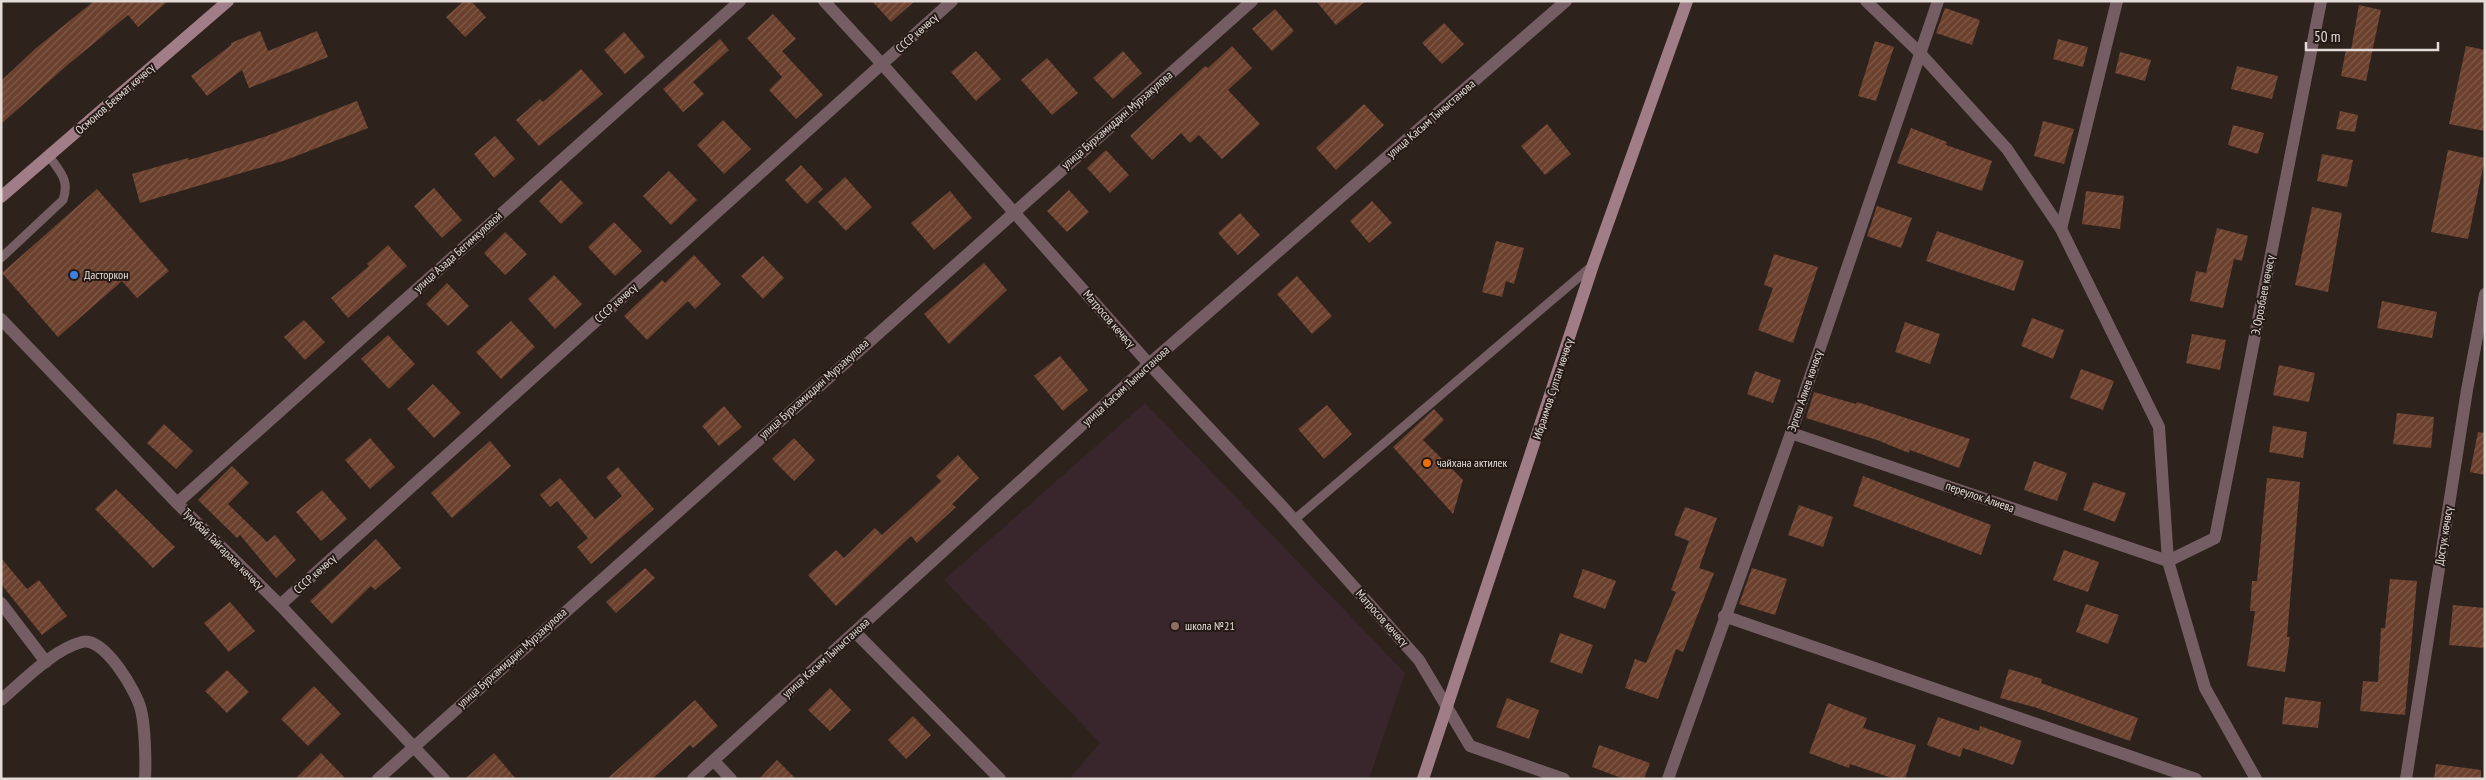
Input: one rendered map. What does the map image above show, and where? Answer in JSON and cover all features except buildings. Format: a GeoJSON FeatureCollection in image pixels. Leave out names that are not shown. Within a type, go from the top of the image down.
{"type":"FeatureCollection","features":[{"type":"Feature","properties":{"kind":"main road","name":"Осмонов Бекмат көчөсү"},"geometry":{"type":"LineString","coordinates":[[1,197],[228,1]]}},
{"type":"Feature","properties":{"kind":"main road","name":"Ибраимов Султан көчөсү"},"geometry":{"type":"LineString","coordinates":[[1424,779],[1449,708],[1593,265],[1687,1]]}},
{"type":"Feature","properties":{"kind":"street","name":"улица Азада Бегимкуловой"},"geometry":{"type":"LineString","coordinates":[[177,502],[740,1]]}},
{"type":"Feature","properties":{"kind":"street","name":"Матросов көчөсү"},"geometry":{"type":"LineString","coordinates":[[824,1],[1149,364],[1294,520],[1419,660],[1470,746],[1564,779]]}},
{"type":"Feature","properties":{"kind":"street","name":"СССР көчөсү"},"geometry":{"type":"LineString","coordinates":[[280,605],[952,1]]}},
{"type":"Feature","properties":{"kind":"street","name":"улица Бурхамиддин Мурзакулова"},"geometry":{"type":"LineString","coordinates":[[378,779],[1252,1]]}},
{"type":"Feature","properties":{"kind":"street","name":"улица Касым Тыныстанова"},"geometry":{"type":"LineString","coordinates":[[693,779],[1149,364],[1566,1]]}},
{"type":"Feature","properties":{"kind":"street"},"geometry":{"type":"LineString","coordinates":[[1866,1],[1919,52],[2006,149],[2061,228],[2160,427],[2168,561],[2205,688],[2256,779]]}},
{"type":"Feature","properties":{"kind":"street","name":"Эргеш Алиев көчөсү"},"geometry":{"type":"LineString","coordinates":[[1668,779],[1724,616],[1791,433],[1919,52],[1938,1]]}},
{"type":"Feature","properties":{"kind":"street"},"geometry":{"type":"LineString","coordinates":[[2061,228],[2117,1]]}},
{"type":"Feature","properties":{"kind":"street","name":"Э. Орозбаев көчөсү"},"geometry":{"type":"LineString","coordinates":[[2168,561],[2215,538],[2321,1]]}},
{"type":"Feature","properties":{"kind":"street","name":"Достук көчөсү"},"geometry":{"type":"LineString","coordinates":[[2406,779],[2467,390],[2485,294]]}},
{"type":"Feature","properties":{"kind":"street","name":"Тукубай Тайгараев көчөсү"},"geometry":{"type":"LineString","coordinates":[[1,319],[177,502],[280,605],[444,779]]}},
{"type":"Feature","properties":{"kind":"street","name":"переулок Алиева"},"geometry":{"type":"LineString","coordinates":[[1791,433],[2168,561]]}},
{"type":"Feature","properties":{"kind":"street"},"geometry":{"type":"LineString","coordinates":[[1,603],[46,662]]}},
{"type":"Feature","properties":{"kind":"street"},"geometry":{"type":"LineString","coordinates":[[1724,616],[2196,779]]}},
{"type":"Feature","properties":{"kind":"street"},"geometry":{"type":"LineString","coordinates":[[855,632],[1000,779]]}},
{"type":"Feature","properties":{"kind":"street"},"geometry":{"type":"LineString","coordinates":[[1,700],[46,662],[83,642],[97,644],[117,663],[141,709],[145,779]]}},
{"type":"Feature","properties":{"kind":"street"},"geometry":{"type":"LineString","coordinates":[[714,761],[731,779]]}},
{"type":"Feature","properties":{"kind":"lane"},"geometry":{"type":"LineString","coordinates":[[1,258],[63,200],[67,189],[66,181],[49,156]]}},
{"type":"Feature","properties":{"kind":"lane"},"geometry":{"type":"LineString","coordinates":[[1294,520],[1593,265]]}},
{"type":"Feature","properties":{"kind":"shaded area","name":"школа №21"},"geometry":{"type":"Polygon","coordinates":[[[1145,403],[1405,673],[1369,779],[1069,779],[1100,743],[944,580],[1145,403]]]}},
{"type":"Feature","properties":{"kind":"place","name":"Дасторкон"},"geometry":{"type":"Point","coordinates":[74,275]}},
{"type":"Feature","properties":{"kind":"place","name":"чайхана актилек"},"geometry":{"type":"Point","coordinates":[1427,463]}},
{"type":"Feature","properties":{"kind":"place","name":"школа №21"},"geometry":{"type":"Point","coordinates":[1175,626]}}]}
